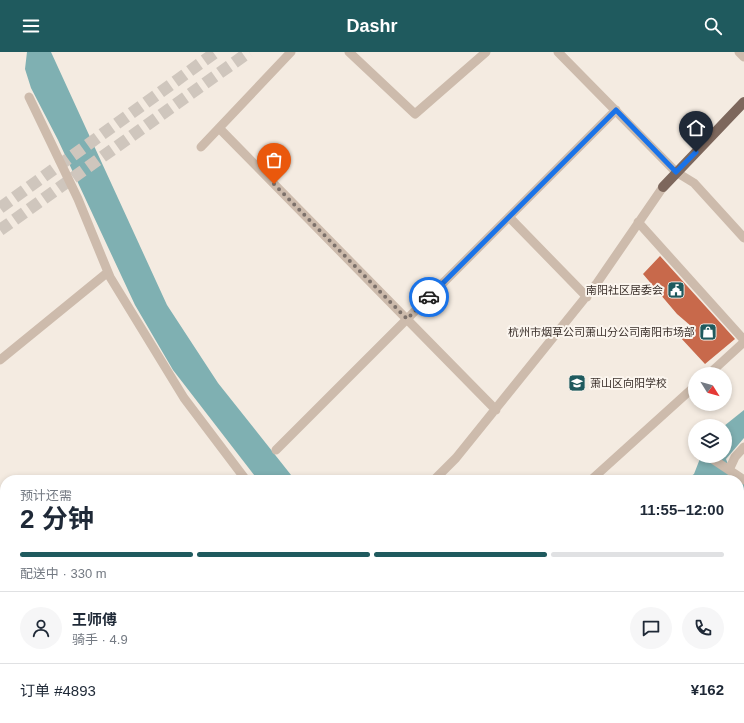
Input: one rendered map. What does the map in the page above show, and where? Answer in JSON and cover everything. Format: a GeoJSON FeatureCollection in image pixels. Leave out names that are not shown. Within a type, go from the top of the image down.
{"type":"FeatureCollection","features":[{"type":"Feature","properties":{"kind":"main road"},"geometry":{"type":"LineString","coordinates":[[663,187],[744,102]]}},
{"type":"Feature","properties":{"kind":"street"},"geometry":{"type":"LineString","coordinates":[[201,147],[291,52]]}},
{"type":"Feature","properties":{"kind":"street"},"geometry":{"type":"LineString","coordinates":[[349,52],[415,114],[486,52]]}},
{"type":"Feature","properties":{"kind":"street"},"geometry":{"type":"LineString","coordinates":[[558,52],[676,172],[694,183],[744,238]]}},
{"type":"Feature","properties":{"kind":"street"},"geometry":{"type":"LineString","coordinates":[[739,52],[744,57]]}},
{"type":"Feature","properties":{"kind":"street"},"geometry":{"type":"LineString","coordinates":[[29,97],[78,199],[108,272],[184,398],[242,475]]}},
{"type":"Feature","properties":{"kind":"street"},"geometry":{"type":"LineString","coordinates":[[276,450],[616,110]]}},
{"type":"Feature","properties":{"kind":"street"},"geometry":{"type":"LineString","coordinates":[[219,128],[496,410]]}},
{"type":"Feature","properties":{"kind":"street"},"geometry":{"type":"LineString","coordinates":[[439,475],[456,458],[496,410],[587,297],[663,187]]}},
{"type":"Feature","properties":{"kind":"street"},"geometry":{"type":"LineString","coordinates":[[509,217],[587,297]]}},
{"type":"Feature","properties":{"kind":"street"},"geometry":{"type":"LineString","coordinates":[[638,222],[744,341],[716,367]]}},
{"type":"Feature","properties":{"kind":"street"},"geometry":{"type":"LineString","coordinates":[[0,360],[108,272]]}},
{"type":"Feature","properties":{"kind":"street"},"geometry":{"type":"LineString","coordinates":[[597,475],[688,392]]}},
{"type":"Feature","properties":{"kind":"street"},"geometry":{"type":"LineString","coordinates":[[729,470],[735,457],[744,447]]}},
{"type":"Feature","properties":{"kind":"street"},"geometry":{"type":"LineString","coordinates":[[718,463],[737,475]]}},
{"type":"Feature","properties":{"kind":"water"},"geometry":{"type":"Polygon","coordinates":[[[27,52],[51,52],[167,305],[218,383],[291,475],[254,475],[173,370],[135,305],[58,140],[31,88],[25,69],[27,52]]]}},
{"type":"Feature","properties":{"kind":"water"},"geometry":{"type":"Polygon","coordinates":[[[744,410],[744,438],[732,452],[732,420],[744,410]]]}},
{"type":"Feature","properties":{"kind":"water"},"geometry":{"type":"Polygon","coordinates":[[[698,463],[728,463],[731,472],[736,475],[692,475],[698,463]]]}},
{"type":"Feature","properties":{"kind":"building"},"geometry":{"type":"Polygon","coordinates":[[[660,256],[735,339],[705,364],[680,337],[691,326],[677,314],[643,274],[660,256]]]}},
{"type":"Feature","properties":{"kind":"tunnel"},"geometry":{"type":"LineString","coordinates":[[0,208],[216,52]]}},
{"type":"Feature","properties":{"kind":"tunnel"},"geometry":{"type":"LineString","coordinates":[[0,230],[249,52]]}},
{"type":"Feature","properties":{"kind":"way so far"},"geometry":{"type":"LineString","coordinates":[[274,184],[407,319],[429,297]]}},
{"type":"Feature","properties":{"kind":"place","name":"南阳社区居委会"},"geometry":{"type":"Point","coordinates":[676,290]}},
{"type":"Feature","properties":{"kind":"place","name":"杭州市烟草公司萧山分公司南阳市场部"},"geometry":{"type":"Point","coordinates":[708,332]}},
{"type":"Feature","properties":{"kind":"place","name":"萧山区向阳学校"},"geometry":{"type":"Point","coordinates":[577,383]}},
{"type":"Feature","properties":{"kind":"route"},"geometry":{"type":"LineString","coordinates":[[429,297],[616,110],[676,172],[696,152]]}}]}
